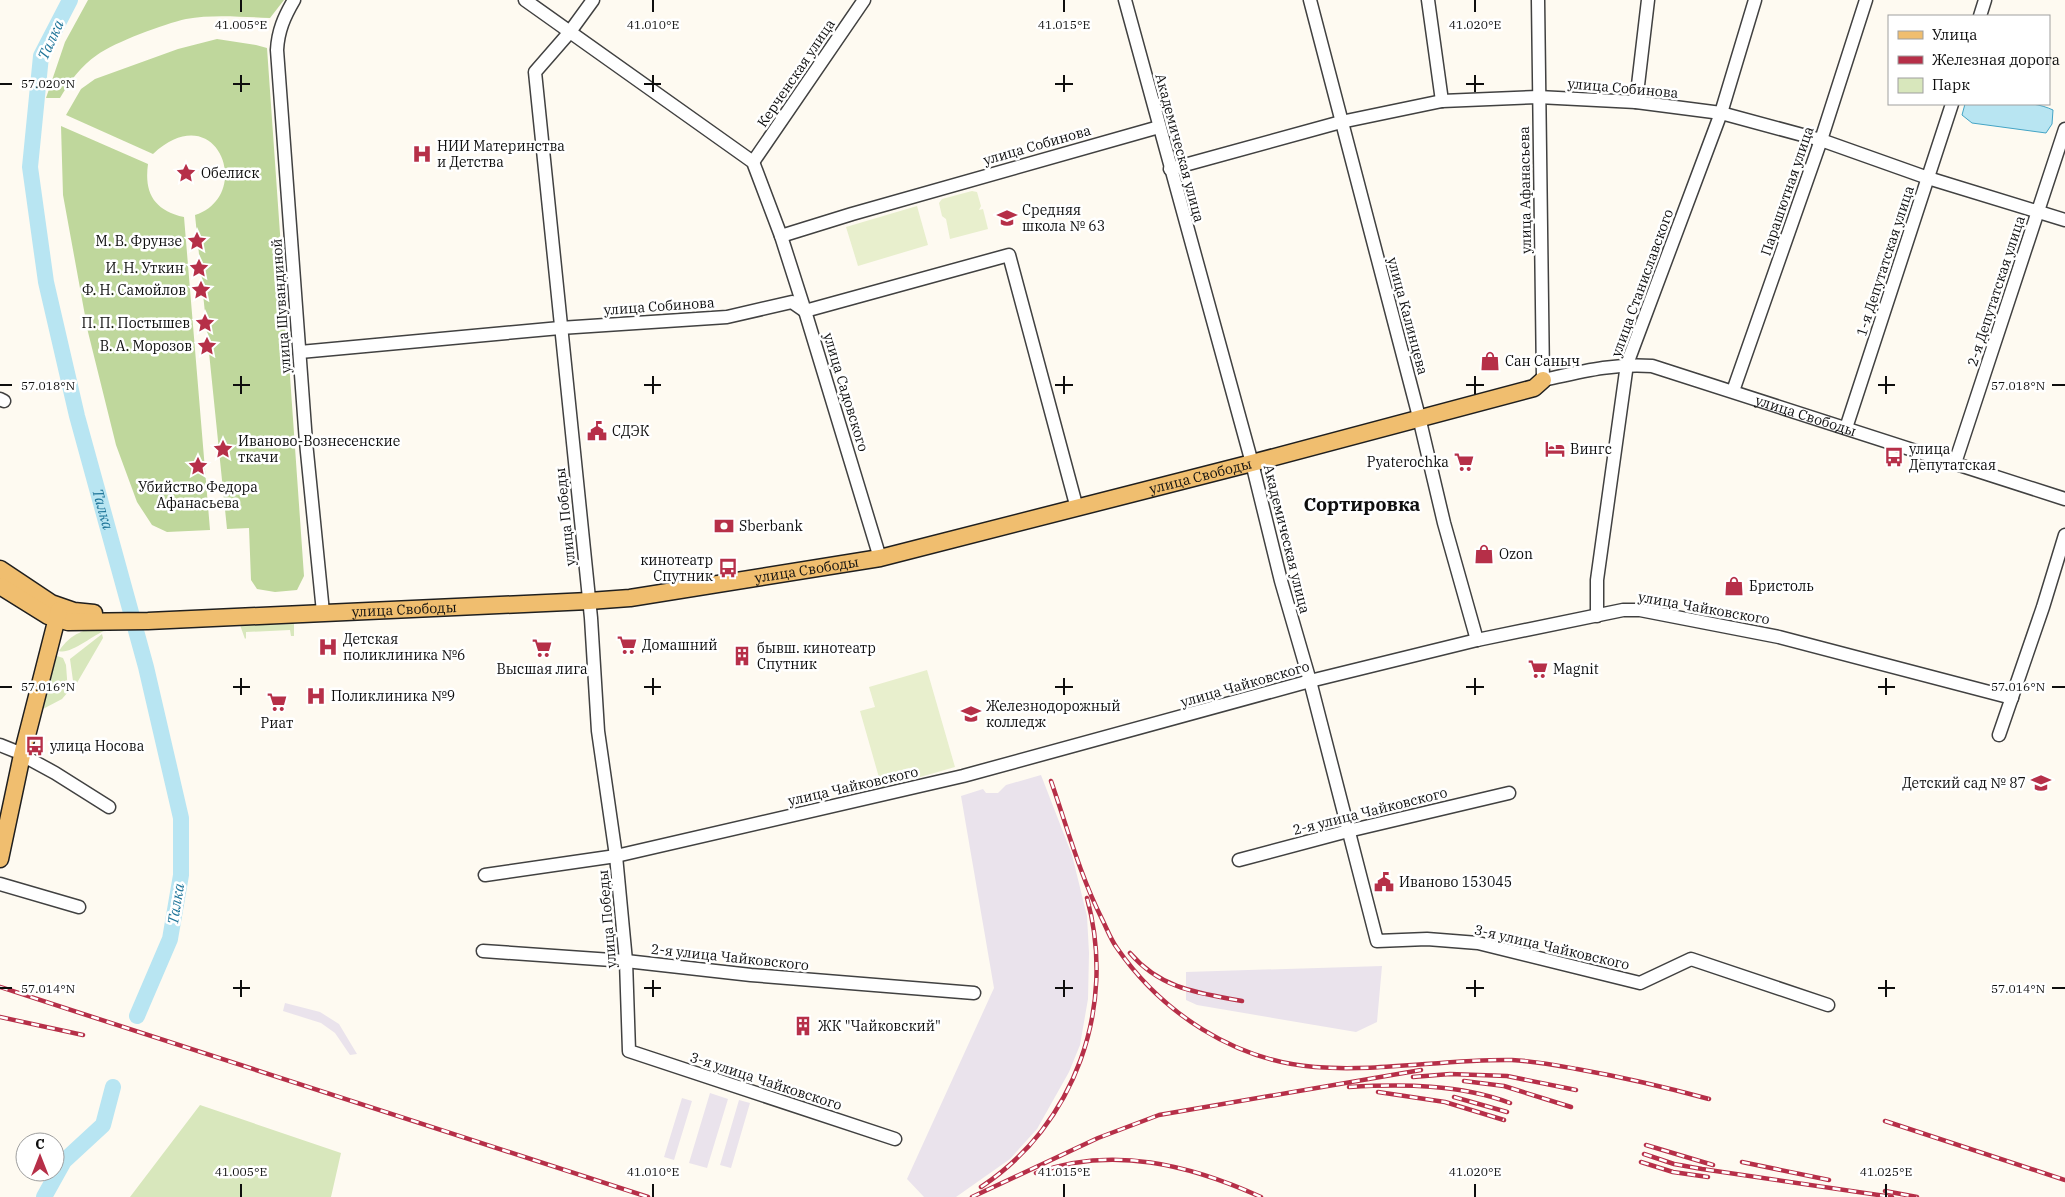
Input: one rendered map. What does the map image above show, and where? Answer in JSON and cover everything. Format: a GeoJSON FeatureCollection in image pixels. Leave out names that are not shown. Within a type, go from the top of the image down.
{"type":"FeatureCollection","features":[{"type":"Feature","properties":{"kind":"main road","name":"улица Свободы"},"geometry":{"type":"LineString","coordinates":[[54,612],[68,622],[113,618],[323,608],[589,597],[630,598],[879,555],[1418,416],[1543,380]]}},
{"type":"Feature","properties":{"kind":"main road","name":"улица Свободы"},"geometry":{"type":"LineString","coordinates":[[879,555],[1075,501],[1251,459]]}},
{"type":"Feature","properties":{"kind":"main road"},"geometry":{"type":"LineString","coordinates":[[0,569],[54,612]]}},
{"type":"Feature","properties":{"kind":"main road"},"geometry":{"type":"LineString","coordinates":[[0,586],[54,612]]}},
{"type":"Feature","properties":{"kind":"main road"},"geometry":{"type":"LineString","coordinates":[[0,822],[12,750],[54,612]]}},
{"type":"Feature","properties":{"kind":"main road"},"geometry":{"type":"LineString","coordinates":[[0,859],[12,750]]}},
{"type":"Feature","properties":{"kind":"street","name":"улица Шувандиной"},"geometry":{"type":"LineString","coordinates":[[294,0],[278,34],[277,50],[306,442],[323,608]]}},
{"type":"Feature","properties":{"kind":"street"},"geometry":{"type":"LineString","coordinates":[[525,0],[753,162]]}},
{"type":"Feature","properties":{"kind":"street","name":"улица Победы"},"geometry":{"type":"LineString","coordinates":[[593,0],[570,33],[535,72],[589,597],[598,731],[616,856],[626,961],[629,1051]]}},
{"type":"Feature","properties":{"kind":"street","name":"Керченская улица"},"geometry":{"type":"LineString","coordinates":[[753,162],[864,0]]}},
{"type":"Feature","properties":{"kind":"street","name":"Академическая улица"},"geometry":{"type":"LineString","coordinates":[[1125,0],[1158,127],[1251,459],[1281,581],[1310,681],[1377,941]]}},
{"type":"Feature","properties":{"kind":"street","name":"улица Калинцева"},"geometry":{"type":"LineString","coordinates":[[1310,0],[1444,523],[1477,640]]}},
{"type":"Feature","properties":{"kind":"street"},"geometry":{"type":"LineString","coordinates":[[1428,0],[1442,101]]}},
{"type":"Feature","properties":{"kind":"street","name":"улица Афанасьева"},"geometry":{"type":"LineString","coordinates":[[1538,0],[1543,380]]}},
{"type":"Feature","properties":{"kind":"street"},"geometry":{"type":"LineString","coordinates":[[1636,102],[1648,0]]}},
{"type":"Feature","properties":{"kind":"street","name":"улица Станиславского"},"geometry":{"type":"LineString","coordinates":[[1597,616],[1597,580],[1627,364],[1721,113],[1755,0]]}},
{"type":"Feature","properties":{"kind":"street","name":"Парашютная улица"},"geometry":{"type":"LineString","coordinates":[[1733,391],[1822,140],[1866,0]]}},
{"type":"Feature","properties":{"kind":"street"},"geometry":{"type":"LineString","coordinates":[[1980,15],[1985,0]]}},
{"type":"Feature","properties":{"kind":"street","name":"улица Собинова"},"geometry":{"type":"LineString","coordinates":[[1170,169],[1341,122],[1442,101],[1538,97],[1636,102],[1721,113],[1822,140],[1928,178],[2065,220]]}},
{"type":"Feature","properties":{"kind":"street","name":"1-я Депутатская улица"},"geometry":{"type":"LineString","coordinates":[[1846,428],[1952,105]]}},
{"type":"Feature","properties":{"kind":"street","name":"улица Собинова"},"geometry":{"type":"LineString","coordinates":[[781,236],[1158,127]]}},
{"type":"Feature","properties":{"kind":"street","name":"2-я Депутатская улица"},"geometry":{"type":"LineString","coordinates":[[1955,463],[2065,129]]}},
{"type":"Feature","properties":{"kind":"street","name":"улица Садовского"},"geometry":{"type":"LineString","coordinates":[[753,162],[781,236],[879,555]]}},
{"type":"Feature","properties":{"kind":"street"},"geometry":{"type":"LineString","coordinates":[[805,311],[1010,255],[1075,501]]}},
{"type":"Feature","properties":{"kind":"street","name":"улица Собинова"},"geometry":{"type":"LineString","coordinates":[[300,352],[560,328],[727,317],[792,302],[805,311]]}},
{"type":"Feature","properties":{"kind":"street","name":"улица Свободы"},"geometry":{"type":"LineString","coordinates":[[1543,380],[1610,366],[1627,364],[1652,366],[2065,499]]}},
{"type":"Feature","properties":{"kind":"street"},"geometry":{"type":"LineString","coordinates":[[1999,735],[2065,536]]}},
{"type":"Feature","properties":{"kind":"street","name":"улица Чайковского"},"geometry":{"type":"LineString","coordinates":[[485,875],[616,856],[963,776],[1310,681],[1477,640],[1623,610],[1640,610],[1778,637],[2012,698]]}},
{"type":"Feature","properties":{"kind":"street"},"geometry":{"type":"LineString","coordinates":[[12,750],[38,762],[109,807]]}},
{"type":"Feature","properties":{"kind":"street","name":"2-я улица Чайковского"},"geometry":{"type":"LineString","coordinates":[[1239,860],[1348,831],[1509,793]]}},
{"type":"Feature","properties":{"kind":"street"},"geometry":{"type":"LineString","coordinates":[[0,884],[79,907]]}},
{"type":"Feature","properties":{"kind":"street","name":"3-я улица Чайковского"},"geometry":{"type":"LineString","coordinates":[[1377,941],[1427,939],[1478,944],[1640,983],[1691,959],[1828,1005]]}},
{"type":"Feature","properties":{"kind":"street","name":"2-я улица Чайковского"},"geometry":{"type":"LineString","coordinates":[[483,952],[626,961],[761,976],[974,993]]}},
{"type":"Feature","properties":{"kind":"street","name":"3-я улица Чайковского"},"geometry":{"type":"LineString","coordinates":[[629,1051],[895,1139]]}},
{"type":"Feature","properties":{"kind":"shaded area"},"geometry":{"type":"Polygon","coordinates":[[[1041,775],[1072,855],[1087,916],[1089,953],[1088,999],[1080,1045],[1069,1072],[1037,1129],[1010,1159],[956,1197],[924,1197],[907,1179],[994,988],[961,796],[983,789],[986,793],[998,793],[1006,785],[1041,775]]]}},
{"type":"Feature","properties":{"kind":"shaded area"},"geometry":{"type":"Polygon","coordinates":[[[1382,966],[1377,1022],[1356,1032],[1197,1005],[1186,1000],[1186,972],[1382,966]]]}},
{"type":"Feature","properties":{"kind":"shaded area"},"geometry":{"type":"Polygon","coordinates":[[[285,1003],[320,1012],[339,1024],[357,1054],[350,1055],[335,1033],[321,1023],[283,1011],[285,1003]]]}},
{"type":"Feature","properties":{"kind":"shaded area"},"geometry":{"type":"Polygon","coordinates":[[[710,1093],[728,1099],[707,1168],[689,1163],[710,1093]]]}},
{"type":"Feature","properties":{"kind":"shaded area"},"geometry":{"type":"Polygon","coordinates":[[[682,1098],[692,1101],[674,1160],[664,1157],[682,1098]]]}},
{"type":"Feature","properties":{"kind":"shaded area"},"geometry":{"type":"Polygon","coordinates":[[[739,1100],[750,1103],[731,1168],[720,1165],[739,1100]]]}},
{"type":"Feature","properties":{"kind":"green space"},"geometry":{"type":"Polygon","coordinates":[[[88,0],[284,0],[270,18],[196,17],[177,21],[127,39],[105,50],[86,64],[60,98],[46,98],[65,42],[88,0]]]}},
{"type":"Feature","properties":{"kind":"green space"},"geometry":{"type":"Polygon","coordinates":[[[217,39],[267,48],[304,576],[297,590],[275,592],[257,589],[251,580],[249,528],[227,529],[195,215],[213,204],[223,189],[225,171],[220,155],[210,142],[195,136],[176,139],[153,154],[66,115],[81,89],[95,79],[178,49],[217,39]]]}},
{"type":"Feature","properties":{"kind":"green space"},"geometry":{"type":"Polygon","coordinates":[[[61,126],[148,164],[148,184],[153,199],[165,210],[184,217],[210,530],[167,532],[152,525],[137,502],[116,445],[88,332],[63,195],[61,126]]]}},
{"type":"Feature","properties":{"kind":"green space"},"geometry":{"type":"Polygon","coordinates":[[[972,191],[977,192],[981,206],[979,210],[983,209],[988,229],[950,239],[946,219],[942,216],[939,203],[942,199],[972,191]]]}},
{"type":"Feature","properties":{"kind":"green space"},"geometry":{"type":"Polygon","coordinates":[[[917,206],[928,245],[858,266],[846,227],[917,206]]]}},
{"type":"Feature","properties":{"kind":"green space"},"geometry":{"type":"Polygon","coordinates":[[[294,624],[294,636],[291,636],[290,630],[246,632],[245,639],[240,625],[294,624]]]}},
{"type":"Feature","properties":{"kind":"green space"},"geometry":{"type":"Polygon","coordinates":[[[106,626],[106,630],[75,647],[59,651],[68,640],[79,633],[106,626]]]}},
{"type":"Feature","properties":{"kind":"green space"},"geometry":{"type":"Polygon","coordinates":[[[102,634],[103,638],[74,688],[70,659],[102,634]]]}},
{"type":"Feature","properties":{"kind":"green space"},"geometry":{"type":"Polygon","coordinates":[[[57,656],[63,658],[66,665],[68,692],[62,699],[41,710],[57,656]]]}},
{"type":"Feature","properties":{"kind":"green space"},"geometry":{"type":"Polygon","coordinates":[[[927,670],[955,767],[882,788],[860,711],[875,707],[869,687],[927,670]]]}},
{"type":"Feature","properties":{"kind":"green space"},"geometry":{"type":"Polygon","coordinates":[[[200,1105],[341,1153],[331,1197],[130,1197],[200,1105]]]}},
{"type":"Feature","properties":{"kind":"water"},"geometry":{"type":"Polygon","coordinates":[[[1965,105],[2038,105],[2053,110],[2052,124],[2046,133],[1972,123],[1962,115],[1965,105]]]}},
{"type":"Feature","properties":{"kind":"waterway","name":"Талка"},"geometry":{"type":"LineString","coordinates":[[70,0],[41,56],[30,167],[46,282],[77,416],[146,667],[181,818],[181,875],[170,939],[137,1016]]}},
{"type":"Feature","properties":{"kind":"waterway","name":"Талка"},"geometry":{"type":"LineString","coordinates":[[44,1197],[64,1161],[103,1125],[113,1087]]}},
{"type":"Feature","properties":{"kind":"railway"},"geometry":{"type":"LineString","coordinates":[[1051,781],[1087,885],[1115,945],[1135,972],[1178,1013],[1203,1030],[1229,1044],[1285,1063],[1315,1067],[1364,1068],[1463,1061],[1528,1061],[1610,1075],[1709,1099]]}},
{"type":"Feature","properties":{"kind":"railway"},"geometry":{"type":"LineString","coordinates":[[981,1187],[1014,1161],[1041,1131],[1064,1097],[1080,1060],[1091,1021],[1096,980],[1095,939],[1087,898]]}},
{"type":"Feature","properties":{"kind":"railway"},"geometry":{"type":"LineString","coordinates":[[1130,953],[1154,975],[1167,982],[1195,992],[1242,1001]]}},
{"type":"Feature","properties":{"kind":"railway"},"geometry":{"type":"LineString","coordinates":[[0,987],[648,1197]]}},
{"type":"Feature","properties":{"kind":"railway"},"geometry":{"type":"LineString","coordinates":[[0,1017],[83,1035]]}},
{"type":"Feature","properties":{"kind":"railway"},"geometry":{"type":"LineString","coordinates":[[972,1197],[1098,1138],[1159,1115],[1421,1070]]}},
{"type":"Feature","properties":{"kind":"railway"},"geometry":{"type":"LineString","coordinates":[[1413,1077],[1450,1074],[1507,1076],[1576,1090]]}},
{"type":"Feature","properties":{"kind":"railway"},"geometry":{"type":"LineString","coordinates":[[1464,1081],[1504,1086],[1571,1107]]}},
{"type":"Feature","properties":{"kind":"railway"},"geometry":{"type":"LineString","coordinates":[[1349,1087],[1431,1087],[1471,1092],[1510,1103]]}},
{"type":"Feature","properties":{"kind":"railway"},"geometry":{"type":"LineString","coordinates":[[1378,1092],[1445,1102],[1504,1120]]}},
{"type":"Feature","properties":{"kind":"railway"},"geometry":{"type":"LineString","coordinates":[[1454,1097],[1507,1112]]}},
{"type":"Feature","properties":{"kind":"railway"},"geometry":{"type":"LineString","coordinates":[[1885,1121],[2065,1180]]}},
{"type":"Feature","properties":{"kind":"railway"},"geometry":{"type":"LineString","coordinates":[[1646,1145],[1713,1165]]}},
{"type":"Feature","properties":{"kind":"railway"},"geometry":{"type":"LineString","coordinates":[[1644,1154],[1674,1164],[1702,1169],[1892,1197]]}},
{"type":"Feature","properties":{"kind":"railway"},"geometry":{"type":"LineString","coordinates":[[1036,1173],[1093,1160],[1150,1162],[1207,1176],[1261,1197]]}},
{"type":"Feature","properties":{"kind":"railway"},"geometry":{"type":"LineString","coordinates":[[1641,1162],[1673,1172],[1708,1177]]}},
{"type":"Feature","properties":{"kind":"railway"},"geometry":{"type":"LineString","coordinates":[[1742,1162],[1829,1180]]}},
{"type":"Feature","properties":{"kind":"railway"},"geometry":{"type":"LineString","coordinates":[[1885,1191],[1917,1197]]}},
{"type":"Feature","properties":{"kind":"place","name":"НИИ Материнства и Детства"},"geometry":{"type":"Point","coordinates":[422,154]}},
{"type":"Feature","properties":{"kind":"place","name":"Обелиск"},"geometry":{"type":"Point","coordinates":[186,173]}},
{"type":"Feature","properties":{"kind":"place","name":"Средняя школа № 63"},"geometry":{"type":"Point","coordinates":[1007,218]}},
{"type":"Feature","properties":{"kind":"place","name":"М. В. Фрунзе"},"geometry":{"type":"Point","coordinates":[197,241]}},
{"type":"Feature","properties":{"kind":"place","name":"И. Н. Уткин"},"geometry":{"type":"Point","coordinates":[199,268]}},
{"type":"Feature","properties":{"kind":"place","name":"Ф. Н. Самойлов"},"geometry":{"type":"Point","coordinates":[201,290]}},
{"type":"Feature","properties":{"kind":"place","name":"П. П. Постышев"},"geometry":{"type":"Point","coordinates":[205,323]}},
{"type":"Feature","properties":{"kind":"place","name":"В. А. Морозов"},"geometry":{"type":"Point","coordinates":[207,346]}},
{"type":"Feature","properties":{"kind":"place","name":"Сан Саныч"},"geometry":{"type":"Point","coordinates":[1490,361]}},
{"type":"Feature","properties":{"kind":"place","name":"СДЭК"},"geometry":{"type":"Point","coordinates":[597,431]}},
{"type":"Feature","properties":{"kind":"place","name":"Иваново-Вознесенские ткачи"},"geometry":{"type":"Point","coordinates":[223,449]}},
{"type":"Feature","properties":{"kind":"place","name":"Вингс"},"geometry":{"type":"Point","coordinates":[1555,449]}},
{"type":"Feature","properties":{"kind":"place","name":"улица Депутатская"},"geometry":{"type":"Point","coordinates":[1894,457]}},
{"type":"Feature","properties":{"kind":"place","name":"Pyaterochka"},"geometry":{"type":"Point","coordinates":[1464,462]}},
{"type":"Feature","properties":{"kind":"place","name":"Убийство Федора Афанасьева"},"geometry":{"type":"Point","coordinates":[198,466]}},
{"type":"Feature","properties":{"kind":"place","name":"Sberbank"},"geometry":{"type":"Point","coordinates":[724,526]}},
{"type":"Feature","properties":{"kind":"place","name":"Ozon"},"geometry":{"type":"Point","coordinates":[1484,554]}},
{"type":"Feature","properties":{"kind":"place","name":"кинотеатр Спутник"},"geometry":{"type":"Point","coordinates":[728,568]}},
{"type":"Feature","properties":{"kind":"place","name":"Бристоль"},"geometry":{"type":"Point","coordinates":[1734,586]}},
{"type":"Feature","properties":{"kind":"place","name":"Домашний"},"geometry":{"type":"Point","coordinates":[627,645]}},
{"type":"Feature","properties":{"kind":"place","name":"Детская поликлиника №6"},"geometry":{"type":"Point","coordinates":[328,647]}},
{"type":"Feature","properties":{"kind":"place","name":"Высшая лига"},"geometry":{"type":"Point","coordinates":[542,648]}},
{"type":"Feature","properties":{"kind":"place","name":"бывш. кинотеатр Спутник"},"geometry":{"type":"Point","coordinates":[742,656]}},
{"type":"Feature","properties":{"kind":"place","name":"Magnit"},"geometry":{"type":"Point","coordinates":[1538,669]}},
{"type":"Feature","properties":{"kind":"place","name":"Поликлиника №9"},"geometry":{"type":"Point","coordinates":[316,696]}},
{"type":"Feature","properties":{"kind":"place","name":"Риат"},"geometry":{"type":"Point","coordinates":[277,702]}},
{"type":"Feature","properties":{"kind":"place","name":"Железнодорожный колледж"},"geometry":{"type":"Point","coordinates":[971,714]}},
{"type":"Feature","properties":{"kind":"place","name":"улица Носова"},"geometry":{"type":"Point","coordinates":[35,746]}},
{"type":"Feature","properties":{"kind":"place","name":"Детский сад № 87"},"geometry":{"type":"Point","coordinates":[2041,783]}},
{"type":"Feature","properties":{"kind":"place","name":"Иваново 153045"},"geometry":{"type":"Point","coordinates":[1384,882]}},
{"type":"Feature","properties":{"kind":"place","name":"ЖК \"Чайковский\""},"geometry":{"type":"Point","coordinates":[803,1026]}},
{"type":"Feature","properties":{"kind":"district","name":"Сортировка"},"geometry":{"type":"Point","coordinates":[1362,504]}}]}
